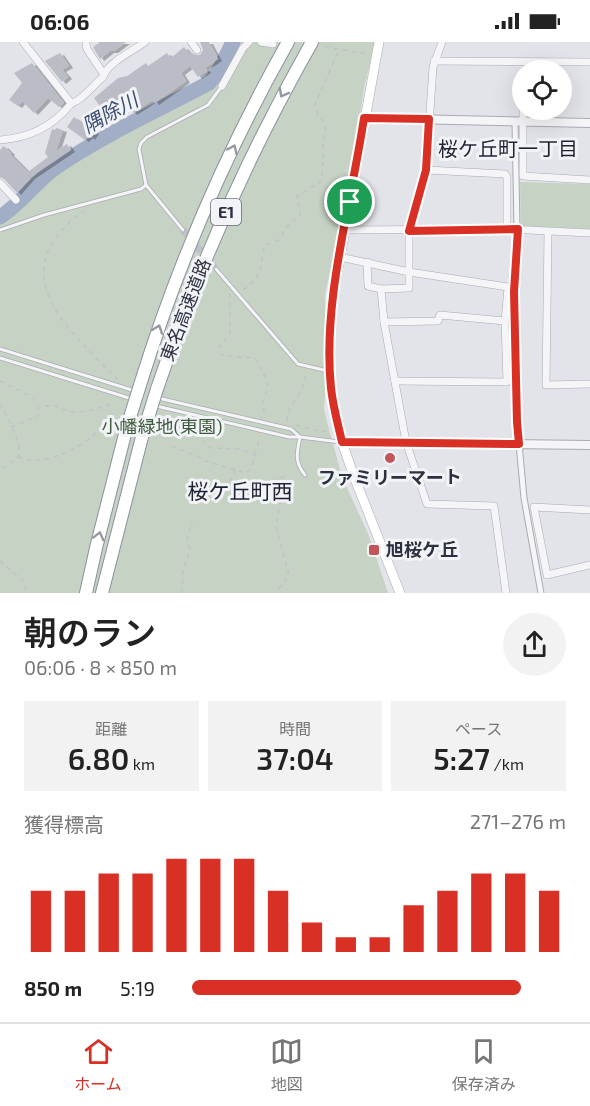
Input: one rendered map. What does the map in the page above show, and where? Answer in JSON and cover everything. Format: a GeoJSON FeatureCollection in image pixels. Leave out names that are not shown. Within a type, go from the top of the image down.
{"type":"FeatureCollection","features":[{"type":"Feature","properties":{"kind":"highway","name":"東名高速道路"},"geometry":{"type":"LineString","coordinates":[[86,593],[126,430],[142,389],[173,288],[238,138],[288,42]]}},
{"type":"Feature","properties":{"kind":"highway","name":"東名高速道路"},"geometry":{"type":"LineString","coordinates":[[102,593],[142,437],[197,278],[264,128],[312,42]]}},
{"type":"Feature","properties":{"kind":"main road"},"geometry":{"type":"LineString","coordinates":[[379,42],[332,305],[330,371],[333,405],[342,442],[400,593]]}},
{"type":"Feature","properties":{"kind":"street"},"geometry":{"type":"LineString","coordinates":[[23,42],[71,104]]}},
{"type":"Feature","properties":{"kind":"street"},"geometry":{"type":"LineString","coordinates":[[0,140],[39,131],[53,123],[103,77],[103,73],[111,64],[145,42]]}},
{"type":"Feature","properties":{"kind":"street"},"geometry":{"type":"LineString","coordinates":[[191,42],[197,50]]}},
{"type":"Feature","properties":{"kind":"street"},"geometry":{"type":"LineString","coordinates":[[222,86],[243,48],[249,42]]}},
{"type":"Feature","properties":{"kind":"street"},"geometry":{"type":"LineString","coordinates":[[261,42],[273,44]]}},
{"type":"Feature","properties":{"kind":"street"},"geometry":{"type":"LineString","coordinates":[[367,262],[368,286],[381,289],[409,288],[409,231],[426,170],[434,61],[442,42]]}},
{"type":"Feature","properties":{"kind":"street"},"geometry":{"type":"LineString","coordinates":[[87,43],[87,49],[103,73]]}},
{"type":"Feature","properties":{"kind":"street"},"geometry":{"type":"LineString","coordinates":[[434,61],[512,66]]}},
{"type":"Feature","properties":{"kind":"street"},"geometry":{"type":"LineString","coordinates":[[572,63],[590,62]]}},
{"type":"Feature","properties":{"kind":"street"},"geometry":{"type":"LineString","coordinates":[[364,118],[590,123]]}},
{"type":"Feature","properties":{"kind":"street"},"geometry":{"type":"LineString","coordinates":[[519,122],[523,176],[590,180]]}},
{"type":"Feature","properties":{"kind":"street"},"geometry":{"type":"LineString","coordinates":[[519,122],[518,229],[514,292],[517,422],[524,498],[541,593]]}},
{"type":"Feature","properties":{"kind":"street"},"geometry":{"type":"LineString","coordinates":[[426,170],[505,174],[507,177],[507,229]]}},
{"type":"Feature","properties":{"kind":"street"},"geometry":{"type":"LineString","coordinates":[[0,183],[16,200]]}},
{"type":"Feature","properties":{"kind":"street"},"geometry":{"type":"LineString","coordinates":[[345,230],[518,229],[590,233]]}},
{"type":"Feature","properties":{"kind":"street"},"geometry":{"type":"LineString","coordinates":[[548,232],[546,385],[590,384]]}},
{"type":"Feature","properties":{"kind":"street"},"geometry":{"type":"LineString","coordinates":[[340,257],[409,272],[508,287],[505,321],[507,382],[395,381]]}},
{"type":"Feature","properties":{"kind":"street"},"geometry":{"type":"LineString","coordinates":[[381,289],[384,322],[406,442],[427,504],[494,506],[506,593]]}},
{"type":"Feature","properties":{"kind":"street"},"geometry":{"type":"LineString","coordinates":[[384,322],[438,321],[440,315],[505,321]]}},
{"type":"Feature","properties":{"kind":"street"},"geometry":{"type":"LineString","coordinates":[[342,442],[590,445]]}},
{"type":"Feature","properties":{"kind":"street"},"geometry":{"type":"LineString","coordinates":[[590,510],[534,507],[547,575],[590,565]]}},
{"type":"Feature","properties":{"kind":"lane"},"geometry":{"type":"LineString","coordinates":[[183,230],[146,185],[141,143],[147,137],[208,105],[222,86]]}},
{"type":"Feature","properties":{"kind":"lane"},"geometry":{"type":"LineString","coordinates":[[0,230],[141,189],[146,185]]}},
{"type":"Feature","properties":{"kind":"lane"},"geometry":{"type":"LineString","coordinates":[[216,269],[298,364],[330,371]]}},
{"type":"Feature","properties":{"kind":"lane"},"geometry":{"type":"LineString","coordinates":[[0,349],[142,389]]}},
{"type":"Feature","properties":{"kind":"lane"},"geometry":{"type":"LineString","coordinates":[[0,358],[141,402]]}},
{"type":"Feature","properties":{"kind":"lane"},"geometry":{"type":"LineString","coordinates":[[156,393],[291,429],[300,437]]}},
{"type":"Feature","properties":{"kind":"lane"},"geometry":{"type":"LineString","coordinates":[[152,405],[289,437],[342,442]]}},
{"type":"Feature","properties":{"kind":"lane"},"geometry":{"type":"LineString","coordinates":[[300,437],[296,455],[297,463],[305,475]]}},
{"type":"Feature","properties":{"kind":"path"},"geometry":{"type":"LineString","coordinates":[[325,47],[376,55]]}},
{"type":"Feature","properties":{"kind":"path"},"geometry":{"type":"LineString","coordinates":[[238,294],[253,283],[260,273],[266,244],[279,240],[289,224],[300,215],[297,196],[320,182],[326,130],[315,109],[315,104],[339,50]]}},
{"type":"Feature","properties":{"kind":"path"},"geometry":{"type":"LineString","coordinates":[[56,233],[86,210],[91,203]]}},
{"type":"Feature","properties":{"kind":"path"},"geometry":{"type":"LineString","coordinates":[[40,274],[40,281]]}},
{"type":"Feature","properties":{"kind":"path"},"geometry":{"type":"LineString","coordinates":[[232,287],[230,334],[219,347],[220,353],[224,356],[255,358],[267,380],[268,387],[261,418]]}},
{"type":"Feature","properties":{"kind":"path"},"geometry":{"type":"LineString","coordinates":[[43,291],[49,306]]}},
{"type":"Feature","properties":{"kind":"path"},"geometry":{"type":"LineString","coordinates":[[54,315],[117,380],[106,377]]}},
{"type":"Feature","properties":{"kind":"path"},"geometry":{"type":"LineString","coordinates":[[287,423],[290,408],[303,388],[306,375],[304,367]]}},
{"type":"Feature","properties":{"kind":"path"},"geometry":{"type":"LineString","coordinates":[[0,381],[34,398],[40,413],[36,417],[11,427]]}},
{"type":"Feature","properties":{"kind":"path"},"geometry":{"type":"LineString","coordinates":[[38,408],[54,404],[72,412],[83,412],[108,406],[111,397]]}},
{"type":"Feature","properties":{"kind":"path"},"geometry":{"type":"LineString","coordinates":[[0,404],[18,442],[20,453],[0,470]]}},
{"type":"Feature","properties":{"kind":"path"},"geometry":{"type":"LineString","coordinates":[[296,425],[322,432],[330,429],[331,426]]}},
{"type":"Feature","properties":{"kind":"path"},"geometry":{"type":"LineString","coordinates":[[178,427],[191,431],[211,448],[240,449],[255,455]]}},
{"type":"Feature","properties":{"kind":"path"},"geometry":{"type":"LineString","coordinates":[[172,446],[202,460],[246,473],[251,469],[262,431]]}},
{"type":"Feature","properties":{"kind":"path"},"geometry":{"type":"LineString","coordinates":[[18,457],[40,460],[55,456],[79,446],[94,436],[94,432]]}},
{"type":"Feature","properties":{"kind":"path"},"geometry":{"type":"LineString","coordinates":[[234,470],[235,475],[229,484],[242,491],[284,477],[276,527],[289,575],[276,593]]}},
{"type":"Feature","properties":{"kind":"path"},"geometry":{"type":"LineString","coordinates":[[182,593],[183,570],[190,550],[187,540],[192,521]]}},
{"type":"Feature","properties":{"kind":"path"},"geometry":{"type":"LineString","coordinates":[[0,561],[23,580],[27,593]]}},
{"type":"Feature","properties":{"kind":"green space","name":"小幡緑地(東園)"},"geometry":{"type":"Polygon","coordinates":[[[237,42],[375,42],[364,88],[353,163],[325,295],[327,363],[324,410],[342,477],[369,536],[388,593],[0,593],[0,219],[16,214],[19,199],[27,186],[53,166],[91,143],[218,76],[237,42]]]}},
{"type":"Feature","properties":{"kind":"green space"},"geometry":{"type":"Polygon","coordinates":[[[520,182],[590,184],[590,229],[521,226],[520,182]]]}},
{"type":"Feature","properties":{"kind":"building"},"geometry":{"type":"Polygon","coordinates":[[[100,42],[126,42],[100,59],[93,47],[100,42]]]}},
{"type":"Feature","properties":{"kind":"building"},"geometry":{"type":"Polygon","coordinates":[[[200,42],[209,42],[218,59],[205,68],[207,71],[198,77],[190,66],[181,73],[186,81],[155,103],[153,100],[133,113],[123,99],[104,112],[94,98],[118,78],[127,76],[146,63],[148,66],[167,53],[171,58],[184,47],[190,54],[191,52],[200,55],[203,50],[200,42]]]}},
{"type":"Feature","properties":{"kind":"building"},"geometry":{"type":"Polygon","coordinates":[[[60,53],[69,66],[62,70],[68,77],[62,82],[45,61],[60,53]]]}},
{"type":"Feature","properties":{"kind":"building"},"geometry":{"type":"Polygon","coordinates":[[[32,63],[64,103],[59,107],[48,98],[34,113],[22,101],[18,106],[9,100],[22,83],[14,73],[32,63]]]}},
{"type":"Feature","properties":{"kind":"building"},"geometry":{"type":"Polygon","coordinates":[[[74,117],[95,132],[91,138],[89,136],[85,140],[67,127],[74,117]]]}},
{"type":"Feature","properties":{"kind":"building"},"geometry":{"type":"Polygon","coordinates":[[[52,129],[63,130],[56,151],[67,144],[71,150],[31,177],[17,193],[0,177],[0,150],[4,146],[28,172],[48,157],[45,153],[52,129]]]}},
{"type":"Feature","properties":{"kind":"waterway","name":"隅除川"},"geometry":{"type":"LineString","coordinates":[[0,217],[55,168],[73,156],[209,83],[218,72],[233,42]]}},
{"type":"Feature","properties":{"kind":"tunnel"},"geometry":{"type":"LineString","coordinates":[[183,230],[216,269]]}},
{"type":"Feature","properties":{"kind":"place","name":"ファミリーマート"},"geometry":{"type":"Point","coordinates":[390,458]}},
{"type":"Feature","properties":{"kind":"place","name":"旭桜ケ丘"},"geometry":{"type":"Point","coordinates":[374,550]}},
{"type":"Feature","properties":{"kind":"district","name":"桜ケ丘町一丁目"},"geometry":{"type":"Point","coordinates":[508,149]}},
{"type":"Feature","properties":{"kind":"district","name":"桜ケ丘町西"},"geometry":{"type":"Point","coordinates":[240,492]}},
{"type":"Feature","properties":{"kind":"route"},"geometry":{"type":"LineString","coordinates":[[364,118],[429,119],[426,170],[409,231],[518,229],[514,292],[519,444],[342,442],[331,387],[330,330],[334,290],[350,202],[364,118]]}}]}
